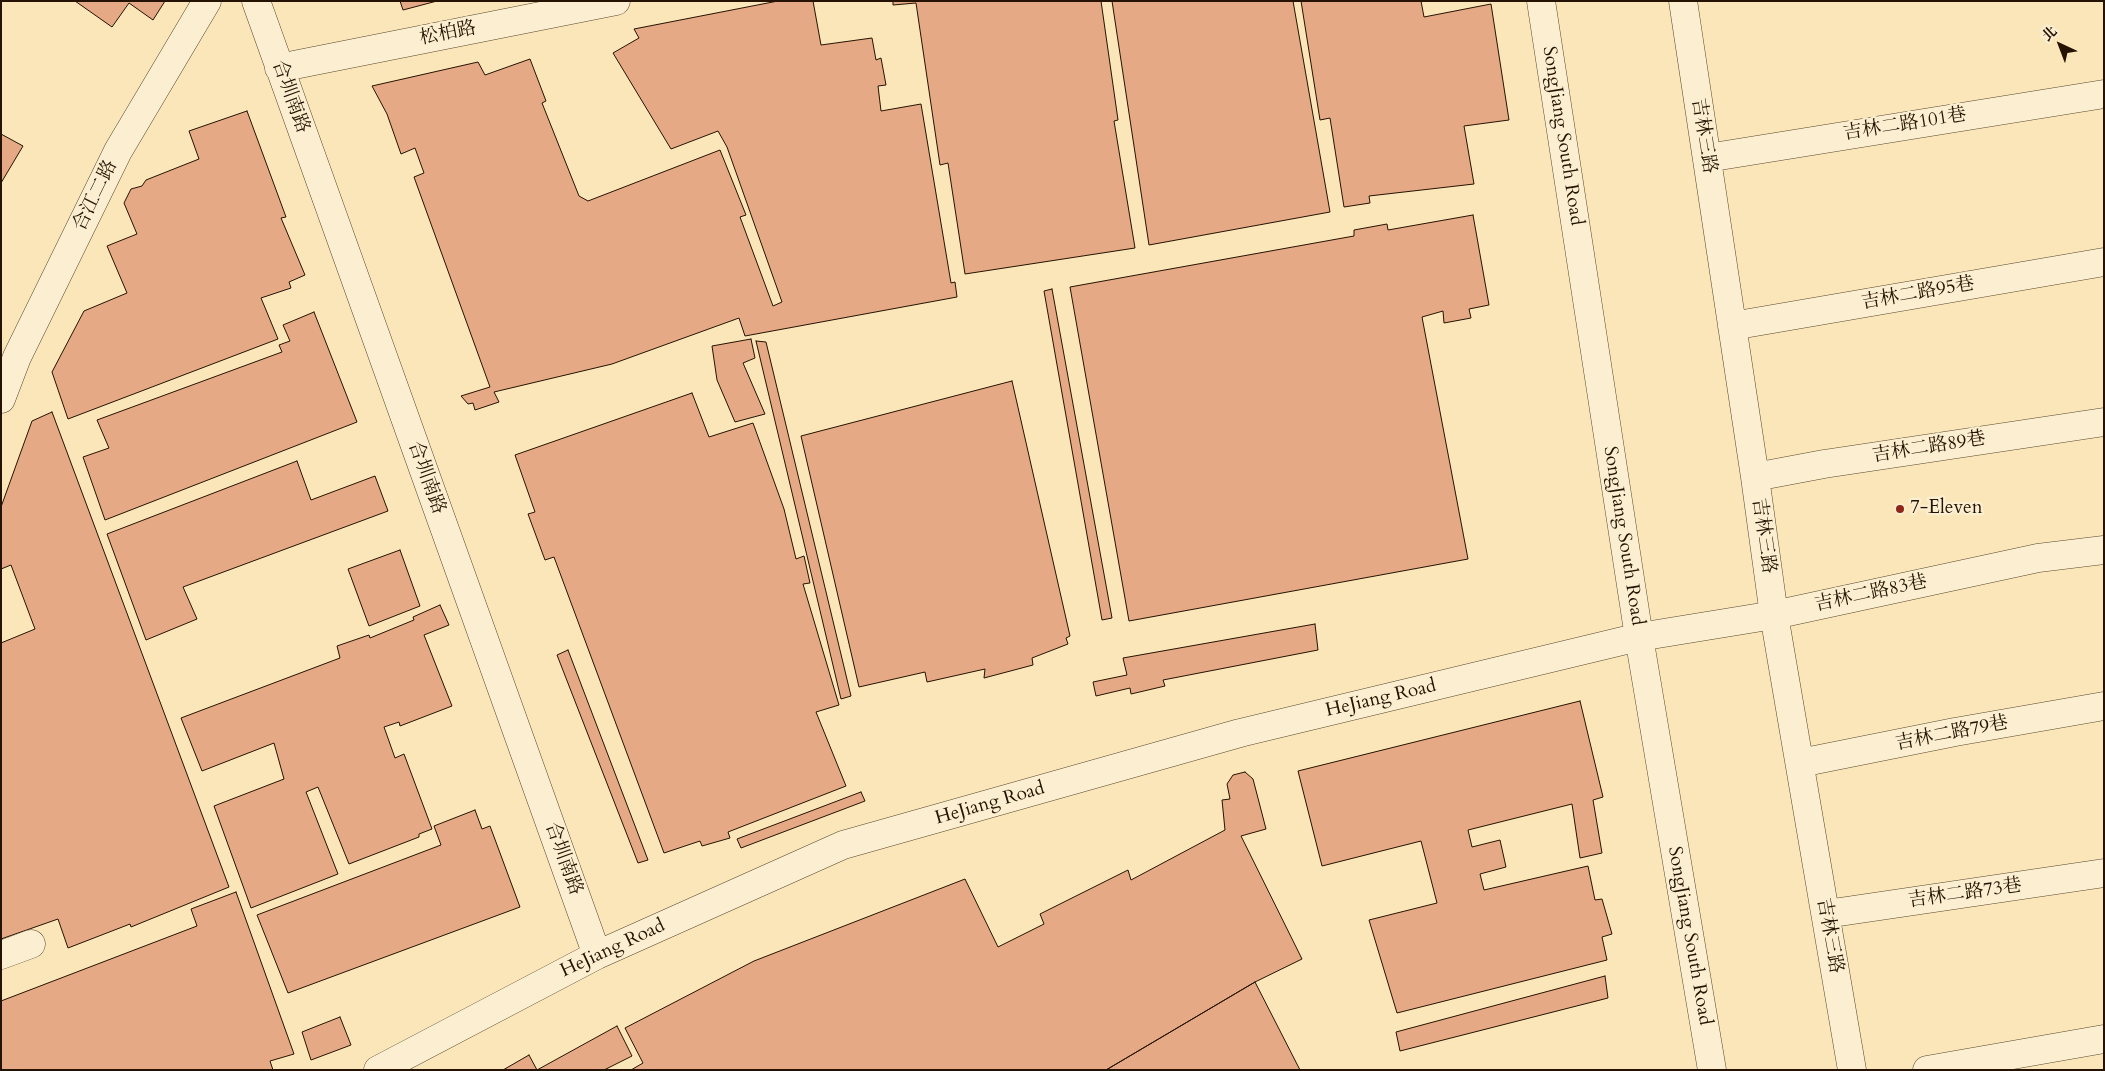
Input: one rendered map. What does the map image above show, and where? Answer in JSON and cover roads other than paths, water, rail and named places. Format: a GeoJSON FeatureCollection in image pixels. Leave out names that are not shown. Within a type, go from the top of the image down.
{"type":"FeatureCollection","features":[{"type":"Feature","properties":{"kind":"street","name":"合江二路"},"geometry":{"type":"LineString","coordinates":[[1,399],[17,357],[118,151],[207,1]]}},
{"type":"Feature","properties":{"kind":"street","name":"合圳南路"},"geometry":{"type":"LineString","coordinates":[[256,1],[597,955]]}},
{"type":"Feature","properties":{"kind":"street","name":"松柏路"},"geometry":{"type":"LineString","coordinates":[[279,68],[616,1]]}},
{"type":"Feature","properties":{"kind":"street","name":"SongJiang South Road"},"geometry":{"type":"LineString","coordinates":[[1541,1],[1639,637],[1712,1070]]}},
{"type":"Feature","properties":{"kind":"street","name":"吉林三路"},"geometry":{"type":"LineString","coordinates":[[1683,1],[1774,615],[1852,1070]]}},
{"type":"Feature","properties":{"kind":"street","name":"吉林二路101巷"},"geometry":{"type":"LineString","coordinates":[[1707,158],[2104,94]]}},
{"type":"Feature","properties":{"kind":"street","name":"吉林二路95巷"},"geometry":{"type":"LineString","coordinates":[[1732,326],[2104,262]]}},
{"type":"Feature","properties":{"kind":"street","name":"吉林二路89巷"},"geometry":{"type":"LineString","coordinates":[[1755,477],[1824,464],[2104,422]]}},
{"type":"Feature","properties":{"kind":"street","name":"吉林二路83巷"},"geometry":{"type":"LineString","coordinates":[[1639,637],[1774,615],[2038,558],[2104,550]]}},
{"type":"Feature","properties":{"kind":"street","name":"HeJiang Road"},"geometry":{"type":"LineString","coordinates":[[378,1070],[597,955],[843,845],[1240,733],[1639,637]]}},
{"type":"Feature","properties":{"kind":"street","name":"吉林二路79巷"},"geometry":{"type":"LineString","coordinates":[[1800,764],[1955,732],[2104,706]]}},
{"type":"Feature","properties":{"kind":"street","name":"吉林二路73巷"},"geometry":{"type":"LineString","coordinates":[[1826,914],[2104,873]]}},
{"type":"Feature","properties":{"kind":"street"},"geometry":{"type":"LineString","coordinates":[[1,955],[31,944]]}},
{"type":"Feature","properties":{"kind":"street"},"geometry":{"type":"LineString","coordinates":[[1927,1070],[2104,1039]]}},
{"type":"Feature","properties":{"kind":"place","name":"7-Eleven"},"geometry":{"type":"Point","coordinates":[1900,509]}}]}
